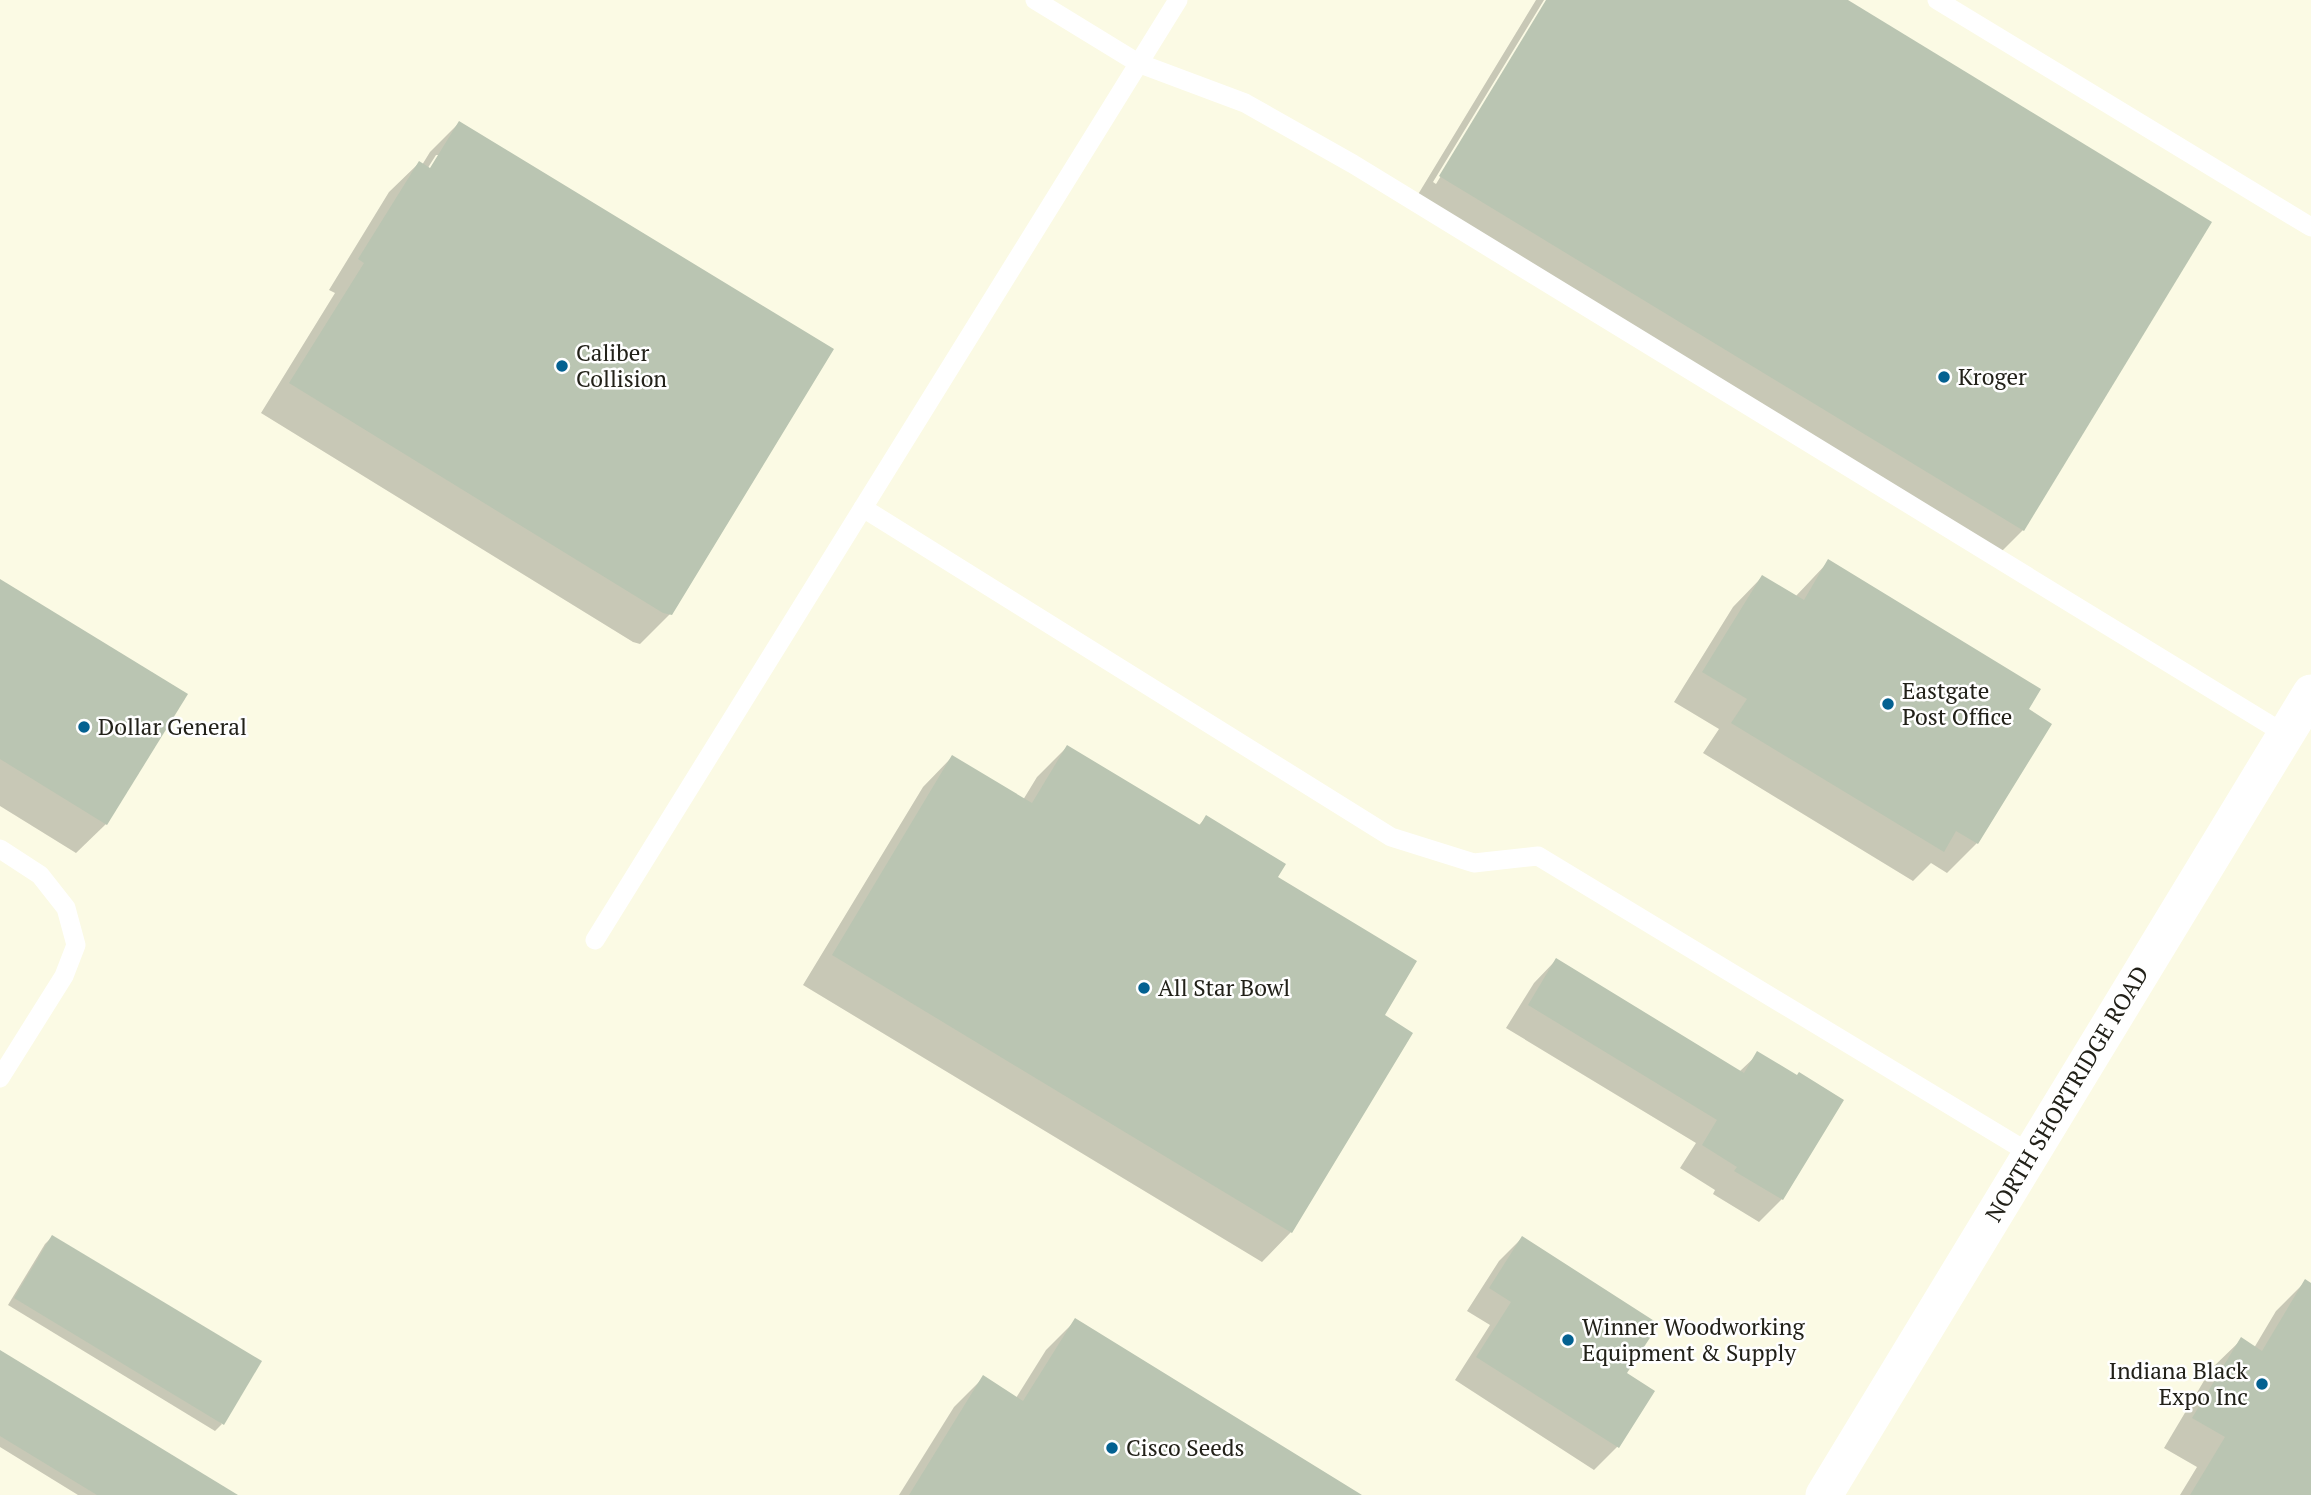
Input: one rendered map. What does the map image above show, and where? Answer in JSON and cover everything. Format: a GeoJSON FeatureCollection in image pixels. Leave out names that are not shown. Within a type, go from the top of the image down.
{"type":"FeatureCollection","features":[{"type":"Feature","properties":{"kind":"street","name":"NORTH SHORTRIDGE ROAD"},"geometry":{"type":"LineString","coordinates":[[1824,1495],[2311,693]]}},
{"type":"Feature","properties":{"kind":"lane"},"geometry":{"type":"LineString","coordinates":[[1035,0],[1138,63],[1245,103],[1353,164],[2285,734]]}},
{"type":"Feature","properties":{"kind":"lane"},"geometry":{"type":"LineString","coordinates":[[595,940],[1178,0]]}},
{"type":"Feature","properties":{"kind":"lane"},"geometry":{"type":"LineString","coordinates":[[1937,0],[2311,227]]}},
{"type":"Feature","properties":{"kind":"lane"},"geometry":{"type":"LineString","coordinates":[[863,508],[1391,837],[1474,863],[1538,856],[2031,1154]]}},
{"type":"Feature","properties":{"kind":"lane"},"geometry":{"type":"LineString","coordinates":[[0,1078],[64,976],[76,945],[66,908],[40,876],[1,853]]}},
{"type":"Feature","properties":{"kind":"building","name":"Kroger"},"geometry":{"type":"Polygon","coordinates":[[[1546,0],[1848,0],[2212,222],[2024,531],[1439,176],[1546,0]]]}},
{"type":"Feature","properties":{"kind":"building","name":"Caliber Collision"},"geometry":{"type":"Polygon","coordinates":[[[459,121],[834,349],[672,615],[663,613],[289,383],[364,263],[358,259],[419,161],[430,168],[459,121]]]}},
{"type":"Feature","properties":{"kind":"building","name":"Eastgate Post Office"},"geometry":{"type":"Polygon","coordinates":[[[1828,559],[2041,689],[2029,709],[2052,724],[1978,844],[1956,831],[1944,852],[1731,723],[1747,699],[1702,672],[1762,575],[1804,600],[1828,559]]]}},
{"type":"Feature","properties":{"kind":"building","name":"Dollar General"},"geometry":{"type":"Polygon","coordinates":[[[0,579],[188,694],[107,825],[0,759],[0,579]]]}},
{"type":"Feature","properties":{"kind":"building","name":"All Star Bowl"},"geometry":{"type":"Polygon","coordinates":[[[1067,745],[1200,825],[1206,815],[1286,864],[1278,877],[1417,961],[1385,1015],[1413,1033],[1292,1233],[832,955],[952,755],[1032,803],[1067,745]]]}},
{"type":"Feature","properties":{"kind":"building"},"geometry":{"type":"Polygon","coordinates":[[[1556,958],[1744,1073],[1757,1051],[1797,1075],[1799,1072],[1844,1100],[1783,1200],[1734,1171],[1737,1167],[1702,1145],[1717,1120],[1528,1005],[1556,958]]]}},
{"type":"Feature","properties":{"kind":"building"},"geometry":{"type":"Polygon","coordinates":[[[52,1235],[262,1361],[224,1425],[14,1298],[52,1235]]]}},
{"type":"Feature","properties":{"kind":"building","name":"Winner Woodworking Equipment & Supply"},"geometry":{"type":"Polygon","coordinates":[[[1522,1236],[1659,1324],[1627,1373],[1655,1391],[1619,1448],[1476,1357],[1511,1302],[1489,1288],[1522,1236]]]}},
{"type":"Feature","properties":{"kind":"building","name":"Indiana Black Expo Inc"},"geometry":{"type":"Polygon","coordinates":[[[2305,1279],[2311,1283],[2311,1495],[2190,1495],[2225,1437],[2192,1418],[2241,1337],[2262,1351],[2305,1279]]]}},
{"type":"Feature","properties":{"kind":"building","name":"Cisco Seeds"},"geometry":{"type":"Polygon","coordinates":[[[1075,1318],[1362,1495],[909,1495],[983,1375],[1023,1401],[1075,1318]]]}},
{"type":"Feature","properties":{"kind":"building"},"geometry":{"type":"Polygon","coordinates":[[[0,1350],[238,1495],[97,1495],[0,1436],[0,1350]]]}},
{"type":"Feature","properties":{"kind":"place","name":"Caliber Collision"},"geometry":{"type":"Point","coordinates":[562,366]}},
{"type":"Feature","properties":{"kind":"place","name":"Kroger"},"geometry":{"type":"Point","coordinates":[1944,377]}},
{"type":"Feature","properties":{"kind":"place","name":"Eastgate Post Office"},"geometry":{"type":"Point","coordinates":[1888,704]}},
{"type":"Feature","properties":{"kind":"place","name":"Dollar General"},"geometry":{"type":"Point","coordinates":[84,727]}},
{"type":"Feature","properties":{"kind":"place","name":"All Star Bowl"},"geometry":{"type":"Point","coordinates":[1144,988]}},
{"type":"Feature","properties":{"kind":"place","name":"Winner Woodworking Equipment & Supply"},"geometry":{"type":"Point","coordinates":[1568,1340]}},
{"type":"Feature","properties":{"kind":"place","name":"Indiana Black Expo Inc"},"geometry":{"type":"Point","coordinates":[2262,1384]}},
{"type":"Feature","properties":{"kind":"place","name":"Cisco Seeds"},"geometry":{"type":"Point","coordinates":[1112,1448]}}]}
